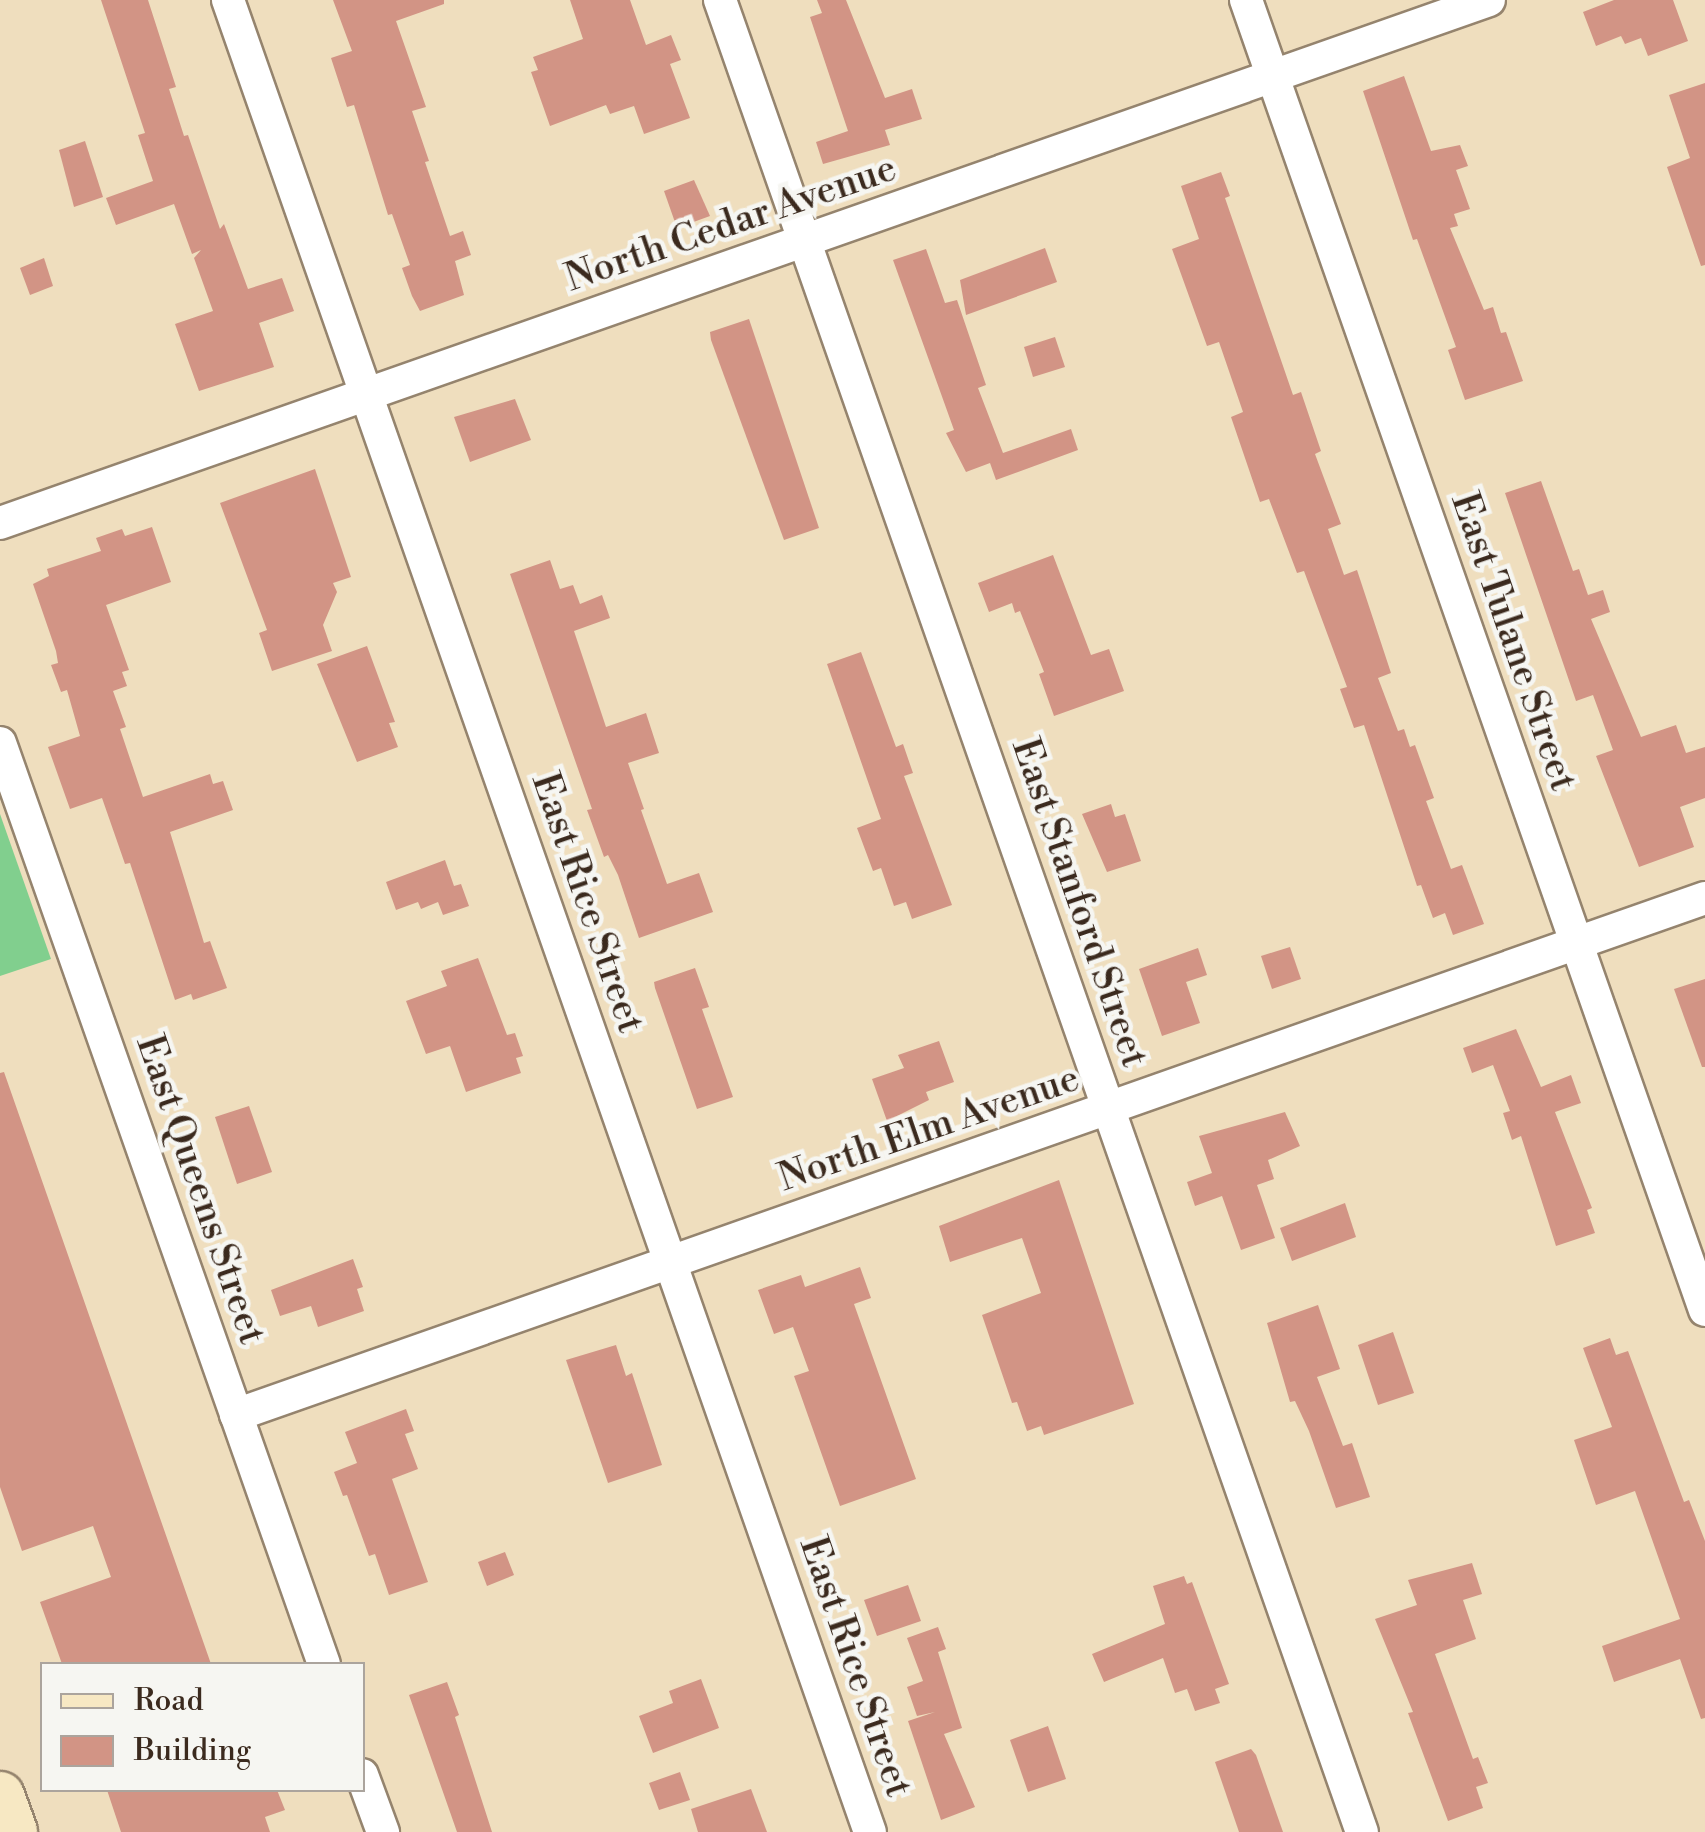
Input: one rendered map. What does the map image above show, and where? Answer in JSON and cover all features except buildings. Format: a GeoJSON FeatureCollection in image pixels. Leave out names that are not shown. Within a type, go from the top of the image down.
{"type":"FeatureCollection","features":[{"type":"Feature","properties":{"kind":"main road"},"geometry":{"type":"LineString","coordinates":[[0,1796],[12,1832]]}},
{"type":"Feature","properties":{"kind":"street","name":"East Rice Street"},"geometry":{"type":"LineString","coordinates":[[228,0],[870,1832]]}},
{"type":"Feature","properties":{"kind":"street","name":"East Stanford Street"},"geometry":{"type":"LineString","coordinates":[[720,0],[1362,1832]]}},
{"type":"Feature","properties":{"kind":"street","name":"East Tulane Street"},"geometry":{"type":"LineString","coordinates":[[1246,0],[1705,1310]]}},
{"type":"Feature","properties":{"kind":"street","name":"North Cedar Avenue"},"geometry":{"type":"LineString","coordinates":[[0,524],[1489,0]]}},
{"type":"Feature","properties":{"kind":"street","name":"East Queens Street"},"geometry":{"type":"LineString","coordinates":[[0,742],[323,1662]]}},
{"type":"Feature","properties":{"kind":"street","name":"North Elm Avenue"},"geometry":{"type":"LineString","coordinates":[[236,1415],[1705,898]]}},
{"type":"Feature","properties":{"kind":"street"},"geometry":{"type":"LineString","coordinates":[[365,1784],[382,1832]]}},
{"type":"Feature","properties":{"kind":"green space"},"geometry":{"type":"Polygon","coordinates":[[[0,814],[51,959],[0,976],[0,814]]]}}]}
